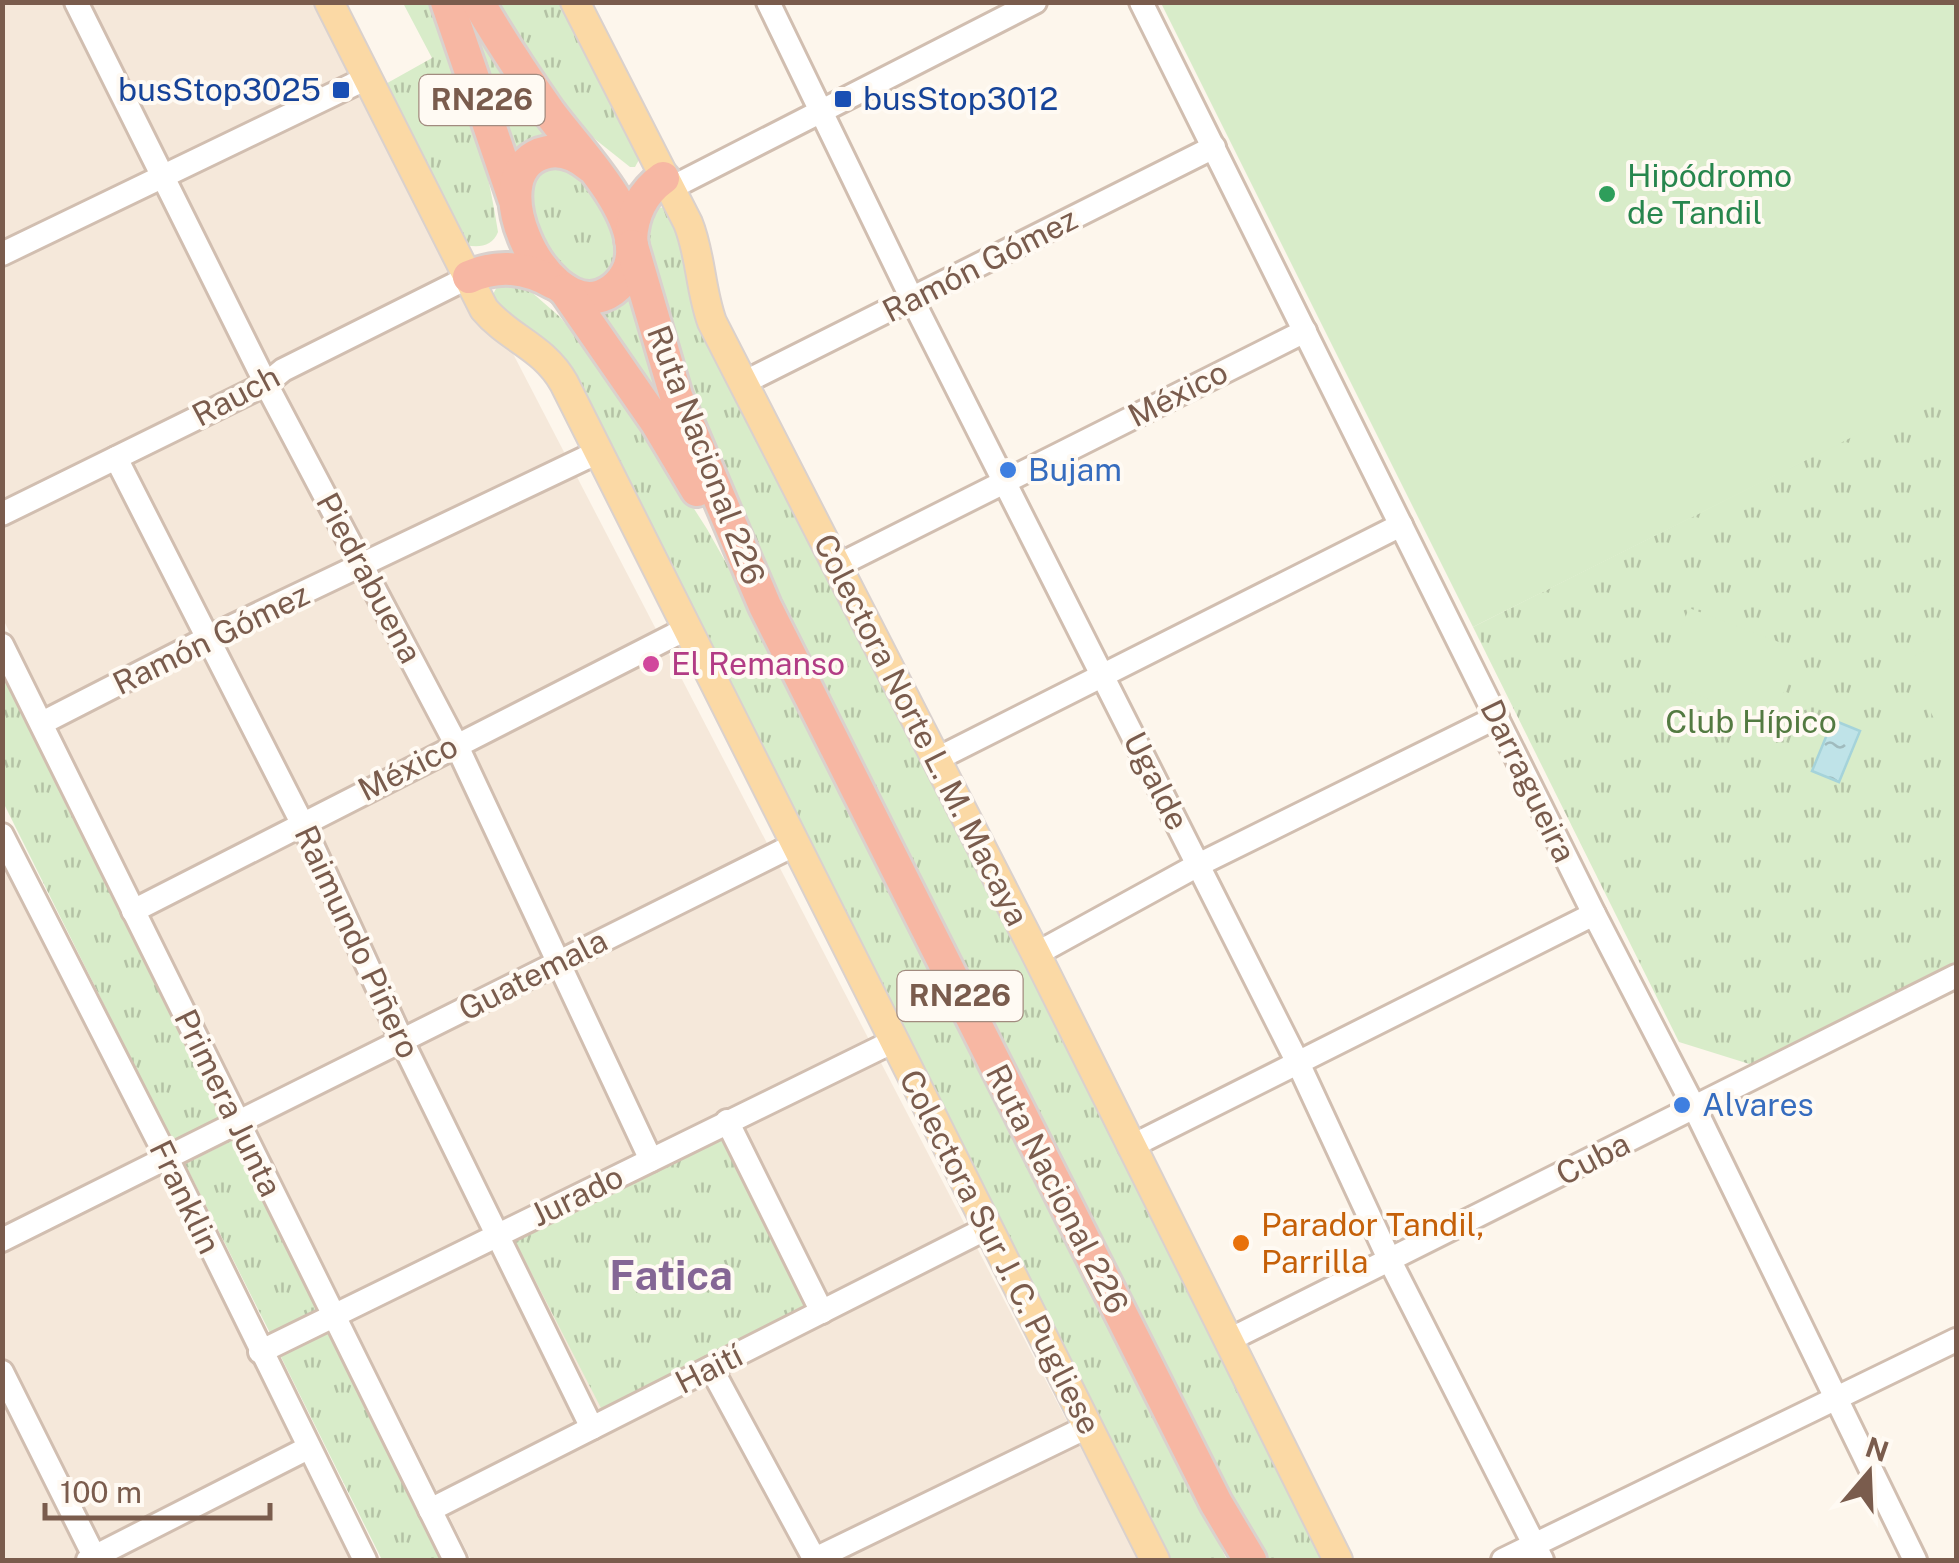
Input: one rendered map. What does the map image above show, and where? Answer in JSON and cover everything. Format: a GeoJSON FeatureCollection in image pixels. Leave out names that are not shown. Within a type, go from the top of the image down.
{"type":"FeatureCollection","features":[{"type":"Feature","properties":{"kind":"highway","name":"Ruta Nacional 226"},"geometry":{"type":"LineString","coordinates":[[447,2],[530,248],[657,424],[765,606]]}},
{"type":"Feature","properties":{"kind":"highway","name":"Ruta Nacional 226"},"geometry":{"type":"LineString","coordinates":[[478,2],[532,87],[616,202],[676,396],[765,606],[1216,1503],[1250,1560]]}},
{"type":"Feature","properties":{"kind":"highway","name":"RN226"},"geometry":{"type":"LineString","coordinates":[[514,200],[526,166],[543,152],[574,155],[591,168]]}},
{"type":"Feature","properties":{"kind":"highway"},"geometry":{"type":"LineString","coordinates":[[591,168],[638,182],[666,184]]}},
{"type":"Feature","properties":{"kind":"highway"},"geometry":{"type":"LineString","coordinates":[[468,277],[504,268],[530,271],[562,288],[594,297],[614,288],[630,267],[632,223],[640,203],[666,184]]}},
{"type":"Feature","properties":{"kind":"highway"},"geometry":{"type":"LineString","coordinates":[[468,277],[496,253],[509,226],[514,200]]}},
{"type":"Feature","properties":{"kind":"highway","name":"Ruta Nacional 226"},"geometry":{"type":"LineString","coordinates":[[1216,1503],[1239,1560]]}},
{"type":"Feature","properties":{"kind":"main road","name":"Colectora Sur J. C. Pugliese"},"geometry":{"type":"LineString","coordinates":[[330,2],[491,317],[536,348],[558,372],[1155,1560]]}},
{"type":"Feature","properties":{"kind":"main road","name":"Colectora Norte L. M. Macaya"},"geometry":{"type":"LineString","coordinates":[[575,2],[694,239],[712,322],[1036,954],[1338,1560]]}},
{"type":"Feature","properties":{"kind":"street","name":"Piedrabuena"},"geometry":{"type":"LineString","coordinates":[[76,2],[266,384],[456,744],[650,1160]]}},
{"type":"Feature","properties":{"kind":"street","name":"Ugalde"},"geometry":{"type":"LineString","coordinates":[[768,2],[912,300],[1299,1065],[1390,1260],[1538,1553]]}},
{"type":"Feature","properties":{"kind":"street"},"geometry":{"type":"LineString","coordinates":[[666,184],[1034,2]]}},
{"type":"Feature","properties":{"kind":"street","name":"Darragueira"},"geometry":{"type":"LineString","coordinates":[[1141,2],[1915,1560]]}},
{"type":"Feature","properties":{"kind":"street"},"geometry":{"type":"LineString","coordinates":[[2,254],[367,78]]}},
{"type":"Feature","properties":{"kind":"street","name":"Ramón Gómez"},"geometry":{"type":"LineString","coordinates":[[745,382],[1214,147]]}},
{"type":"Feature","properties":{"kind":"street","name":"Rauch"},"geometry":{"type":"LineString","coordinates":[[2,514],[266,384],[283,370],[468,277]]}},
{"type":"Feature","properties":{"kind":"street","name":"México"},"geometry":{"type":"LineString","coordinates":[[837,566],[1305,331]]}},
{"type":"Feature","properties":{"kind":"street","name":"Ramón Gómez"},"geometry":{"type":"LineString","coordinates":[[42,723],[208,638],[598,452]]}},
{"type":"Feature","properties":{"kind":"street","name":"Raimundo Piñero"},"geometry":{"type":"LineString","coordinates":[[116,458],[302,823],[402,1040],[592,1428]]}},
{"type":"Feature","properties":{"kind":"street"},"geometry":{"type":"LineString","coordinates":[[935,760],[1401,525]]}},
{"type":"Feature","properties":{"kind":"street","name":"México"},"geometry":{"type":"LineString","coordinates":[[133,911],[686,629]]}},
{"type":"Feature","properties":{"kind":"street","name":"Primera Junta"},"geometry":{"type":"LineString","coordinates":[[2,645],[454,1560]]}},
{"type":"Feature","properties":{"kind":"street"},"geometry":{"type":"LineString","coordinates":[[1036,954],[1198,865],[1497,717]]}},
{"type":"Feature","properties":{"kind":"street","name":"Franklin"},"geometry":{"type":"LineString","coordinates":[[2,835],[11,876],[167,1158],[364,1560]]}},
{"type":"Feature","properties":{"kind":"street","name":"Guatemala"},"geometry":{"type":"LineString","coordinates":[[2,1240],[796,844]]}},
{"type":"Feature","properties":{"kind":"street"},"geometry":{"type":"LineString","coordinates":[[1130,1147],[1594,914]]}},
{"type":"Feature","properties":{"kind":"street","name":"Cuba"},"geometry":{"type":"LineString","coordinates":[[1229,1340],[1956,976]]}},
{"type":"Feature","properties":{"kind":"street","name":"Jurado"},"geometry":{"type":"LineString","coordinates":[[260,1352],[894,1041]]}},
{"type":"Feature","properties":{"kind":"street"},"geometry":{"type":"LineString","coordinates":[[728,1122],[822,1312]]}},
{"type":"Feature","properties":{"kind":"street","name":"Haití"},"geometry":{"type":"LineString","coordinates":[[430,1510],[987,1228]]}},
{"type":"Feature","properties":{"kind":"street"},"geometry":{"type":"LineString","coordinates":[[1503,1560],[1538,1553],[1956,1340]]}},
{"type":"Feature","properties":{"kind":"street"},"geometry":{"type":"LineString","coordinates":[[711,1368],[814,1560],[1087,1427]]}},
{"type":"Feature","properties":{"kind":"street"},"geometry":{"type":"LineString","coordinates":[[2,1372],[93,1559],[308,1448]]}},
{"type":"Feature","properties":{"kind":"shaded area"},"geometry":{"type":"Polygon","coordinates":[[[3,3],[331,3],[1139,1560],[471,1560],[3,619],[3,3]]]}},
{"type":"Feature","properties":{"kind":"shaded area"},"geometry":{"type":"Polygon","coordinates":[[[3,855],[356,1560],[3,1560],[3,855]]]}},
{"type":"Feature","properties":{"kind":"green space"},"geometry":{"type":"Polygon","coordinates":[[[403,3],[431,3],[463,87],[487,173],[498,232],[485,245],[466,245],[382,86],[432,58],[403,3]]]}},
{"type":"Feature","properties":{"kind":"green space"},"geometry":{"type":"Polygon","coordinates":[[[470,3],[565,142],[510,169],[462,28],[470,3]]]}},
{"type":"Feature","properties":{"kind":"green space"},"geometry":{"type":"Polygon","coordinates":[[[493,3],[566,3],[641,156],[635,167],[586,132],[558,100],[493,3]]]}},
{"type":"Feature","properties":{"kind":"green space","name":"Hipódromo de Tandil"},"geometry":{"type":"Polygon","coordinates":[[[1161,3],[1956,3],[1956,385],[1473,627],[1161,3]]]}},
{"type":"Feature","properties":{"kind":"green space"},"geometry":{"type":"Polygon","coordinates":[[[561,159],[602,196],[621,255],[601,286],[557,273],[524,196],[527,178],[561,159]]]}},
{"type":"Feature","properties":{"kind":"green space"},"geometry":{"type":"Polygon","coordinates":[[[657,207],[672,215],[1328,1560],[1262,1560],[776,599],[685,384],[646,245],[646,213],[657,207]]]}},
{"type":"Feature","properties":{"kind":"green space"},"geometry":{"type":"Polygon","coordinates":[[[636,277],[713,504],[588,307],[636,277]]]}},
{"type":"Feature","properties":{"kind":"green space"},"geometry":{"type":"Polygon","coordinates":[[[520,282],[560,317],[609,376],[707,529],[790,676],[1227,1560],[1161,1560],[624,489],[501,318],[492,296],[498,285],[520,282]]]}},
{"type":"Feature","properties":{"kind":"green space","name":"Club Hípico"},"geometry":{"type":"Polygon","coordinates":[[[1956,384],[1956,967],[1759,1067],[1679,1042],[1473,627],[1956,384]]]}},
{"type":"Feature","properties":{"kind":"green space"},"geometry":{"type":"Polygon","coordinates":[[[1689,608],[1800,650],[1772,723],[1661,681],[1689,608]]]}},
{"type":"Feature","properties":{"kind":"green space"},"geometry":{"type":"Polygon","coordinates":[[[1956,636],[1956,765],[1906,660],[1956,636]]]}},
{"type":"Feature","properties":{"kind":"green space"},"geometry":{"type":"Polygon","coordinates":[[[2,670],[227,1119],[174,1145],[3,802],[2,670]]]}},
{"type":"Feature","properties":{"kind":"green space"},"geometry":{"type":"Polygon","coordinates":[[[721,1136],[809,1308],[603,1412],[515,1241],[721,1136]]]}},
{"type":"Feature","properties":{"kind":"green space"},"geometry":{"type":"Polygon","coordinates":[[[235,1139],[323,1312],[272,1337],[185,1164],[235,1139]]]}},
{"type":"Feature","properties":{"kind":"green space"},"geometry":{"type":"Polygon","coordinates":[[[328,1326],[444,1560],[382,1560],[278,1351],[328,1326]]]}},
{"type":"Feature","properties":{"kind":"water"},"geometry":{"type":"Polygon","coordinates":[[[1833,720],[1860,731],[1839,782],[1812,771],[1833,720]]]}},
{"type":"Feature","properties":{"kind":"place","name":"busStop3025"},"geometry":{"type":"Point","coordinates":[341,90]}},
{"type":"Feature","properties":{"kind":"place","name":"busStop3012"},"geometry":{"type":"Point","coordinates":[843,99]}},
{"type":"Feature","properties":{"kind":"place","name":"Hipódromo de Tandil"},"geometry":{"type":"Point","coordinates":[1607,194]}},
{"type":"Feature","properties":{"kind":"place","name":"Bujam"},"geometry":{"type":"Point","coordinates":[1008,470]}},
{"type":"Feature","properties":{"kind":"place","name":"El Remanso"},"geometry":{"type":"Point","coordinates":[651,664]}},
{"type":"Feature","properties":{"kind":"place","name":"Alvares"},"geometry":{"type":"Point","coordinates":[1682,1105]}},
{"type":"Feature","properties":{"kind":"place","name":"Parador Tandil, Parrilla"},"geometry":{"type":"Point","coordinates":[1241,1243]}},
{"type":"Feature","properties":{"kind":"district","name":"Fatica"},"geometry":{"type":"Point","coordinates":[671,1275]}}]}
